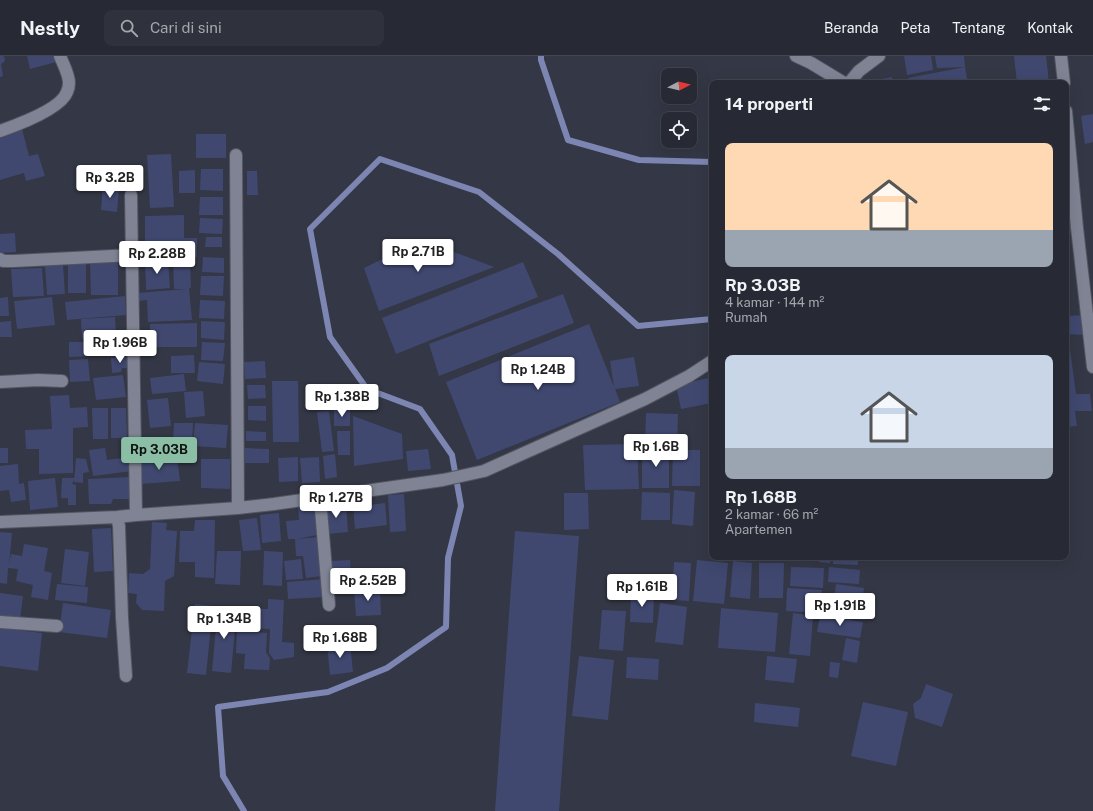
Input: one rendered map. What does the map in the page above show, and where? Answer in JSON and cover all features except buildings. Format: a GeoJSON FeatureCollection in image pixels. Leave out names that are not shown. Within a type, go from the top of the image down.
{"type":"FeatureCollection","features":[{"type":"Feature","properties":{"kind":"street"},"geometry":{"type":"LineString","coordinates":[[0,131],[25,122],[51,108],[65,96],[68,92],[69,81],[60,56]]}},
{"type":"Feature","properties":{"kind":"street"},"geometry":{"type":"LineString","coordinates":[[796,56],[812,63],[839,80]]}},
{"type":"Feature","properties":{"kind":"street"},"geometry":{"type":"LineString","coordinates":[[852,80],[859,71],[879,56]]}},
{"type":"Feature","properties":{"kind":"street"},"geometry":{"type":"LineString","coordinates":[[1061,56],[1064,80]]}},
{"type":"Feature","properties":{"kind":"street"},"geometry":{"type":"LineString","coordinates":[[1069,133],[1088,273],[1093,367]]}},
{"type":"Feature","properties":{"kind":"street"},"geometry":{"type":"LineString","coordinates":[[236,155],[238,508]]}},
{"type":"Feature","properties":{"kind":"street"},"geometry":{"type":"LineString","coordinates":[[131,195],[136,514]]}},
{"type":"Feature","properties":{"kind":"street"},"geometry":{"type":"LineString","coordinates":[[0,259],[3,261],[14,261],[132,255]]}},
{"type":"Feature","properties":{"kind":"street"},"geometry":{"type":"LineString","coordinates":[[0,522],[117,517],[136,514],[238,508],[443,480],[484,471],[645,399],[689,376],[709,363]]}},
{"type":"Feature","properties":{"kind":"street"},"geometry":{"type":"LineString","coordinates":[[0,382],[38,380],[62,381]]}},
{"type":"Feature","properties":{"kind":"street"},"geometry":{"type":"LineString","coordinates":[[320,498],[329,605]]}},
{"type":"Feature","properties":{"kind":"street"},"geometry":{"type":"LineString","coordinates":[[117,517],[119,526],[122,618],[126,676]]}},
{"type":"Feature","properties":{"kind":"street"},"geometry":{"type":"LineString","coordinates":[[0,622],[57,626]]}},
{"type":"Feature","properties":{"kind":"waterway"},"geometry":{"type":"LineString","coordinates":[[541,56],[541,60],[568,140],[639,160],[709,162]]}},
{"type":"Feature","properties":{"kind":"waterway"},"geometry":{"type":"LineString","coordinates":[[244,811],[223,776],[218,707],[328,692],[387,668],[446,627],[448,558],[461,506],[452,455],[420,409],[367,389],[330,337],[310,229],[380,159],[479,192],[558,254],[638,326],[709,319]]}}]}
